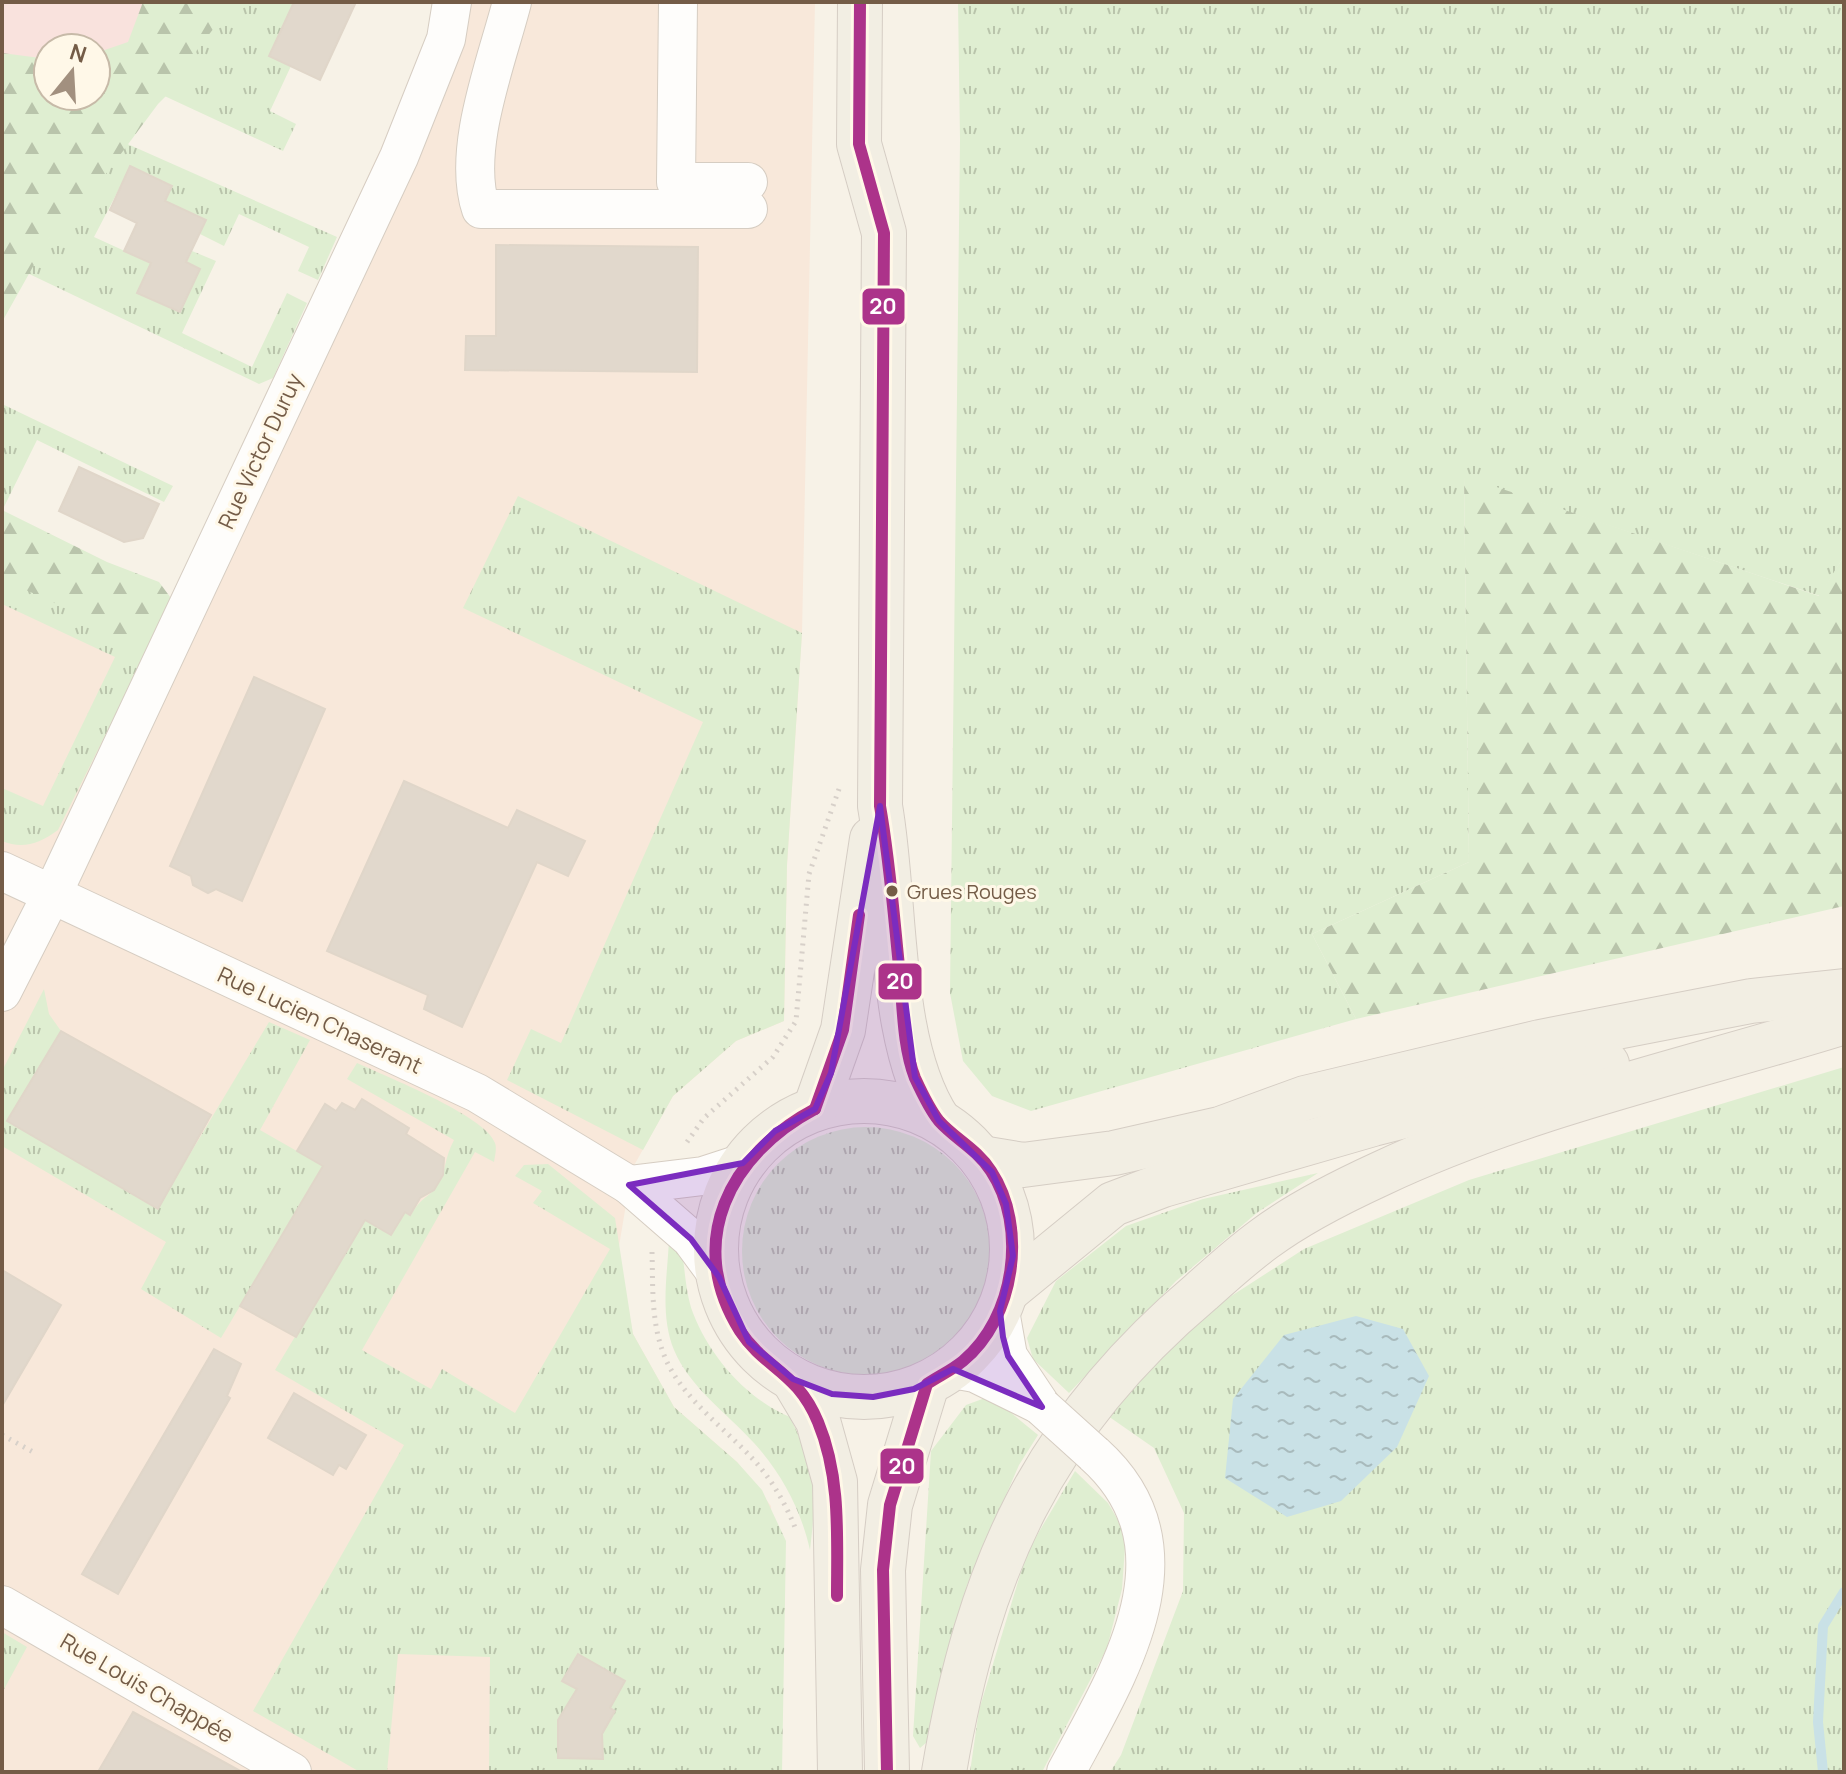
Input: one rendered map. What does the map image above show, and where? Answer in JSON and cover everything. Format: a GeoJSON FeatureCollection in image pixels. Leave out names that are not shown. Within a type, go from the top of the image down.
{"type":"FeatureCollection","features":[{"type":"Feature","properties":{"kind":"main road"},"geometry":{"type":"LineString","coordinates":[[860,2],[859,144],[884,233],[880,806],[888,850],[905,1030],[915,1077],[939,1121]]}},
{"type":"Feature","properties":{"kind":"main road"},"geometry":{"type":"LineString","coordinates":[[815,1109],[843,1030],[867,858],[880,806]]}},
{"type":"Feature","properties":{"kind":"main road"},"geometry":{"type":"LineString","coordinates":[[981,1158],[1023,1165],[1114,1153],[1220,1129],[1305,1098],[1540,1042],[1751,1001],[1844,991]]}},
{"type":"Feature","properties":{"kind":"main road"},"geometry":{"type":"LineString","coordinates":[[1004,1300],[1013,1256],[1010,1221],[1000,1188],[981,1158],[939,1121],[905,1107],[851,1101],[815,1109],[775,1131],[743,1163],[728,1189],[719,1217],[716,1247],[719,1277],[727,1305],[749,1342],[769,1363],[793,1379],[818,1390],[859,1398],[887,1396],[940,1377],[974,1350],[1004,1300],[1113,1204],[1163,1185],[1373,1124],[1809,1013],[1844,999]]}},
{"type":"Feature","properties":{"kind":"main road"},"geometry":{"type":"LineString","coordinates":[[944,1772],[957,1697],[978,1624],[1017,1521],[1052,1458],[1115,1372],[1165,1322],[1265,1238],[1378,1174],[1459,1141],[1844,1022]]}},
{"type":"Feature","properties":{"kind":"main road"},"geometry":{"type":"LineString","coordinates":[[887,1772],[883,1570],[888,1518],[900,1464],[940,1377]]}},
{"type":"Feature","properties":{"kind":"main road"},"geometry":{"type":"LineString","coordinates":[[793,1379],[818,1421],[835,1482],[840,1772]]}},
{"type":"Feature","properties":{"kind":"street","name":"Rue Victor Duruy"},"geometry":{"type":"LineString","coordinates":[[2,992],[52,894],[405,144],[446,39],[452,2]]}},
{"type":"Feature","properties":{"kind":"street"},"geometry":{"type":"LineString","coordinates":[[512,2],[476,143],[476,193],[481,209],[748,196],[676,182],[678,2]]}},
{"type":"Feature","properties":{"kind":"street","name":"Rue Lucien Chaserant"},"geometry":{"type":"LineString","coordinates":[[2,871],[477,1093],[646,1190],[691,1239],[719,1277]]}},
{"type":"Feature","properties":{"kind":"street"},"geometry":{"type":"LineString","coordinates":[[646,1190],[743,1163]]}},
{"type":"Feature","properties":{"kind":"street"},"geometry":{"type":"LineString","coordinates":[[1004,1300],[1008,1356],[1042,1407],[1119,1476],[1133,1503],[1146,1543],[1137,1627],[1119,1672],[1066,1772]]}},
{"type":"Feature","properties":{"kind":"street"},"geometry":{"type":"LineString","coordinates":[[940,1377],[975,1373],[1042,1407]]}},
{"type":"Feature","properties":{"kind":"street","name":"Rue Louis Chappée"},"geometry":{"type":"LineString","coordinates":[[2,1605],[292,1772]]}},
{"type":"Feature","properties":{"kind":"path"},"geometry":{"type":"LineString","coordinates":[[798,1541],[789,1512],[765,1475],[693,1399],[664,1358],[653,1310],[646,1190],[704,1118],[773,1057],[796,1021],[809,874],[840,787]]}},
{"type":"Feature","properties":{"kind":"path"},"geometry":{"type":"LineString","coordinates":[[2,1435],[35,1453]]}},
{"type":"Feature","properties":{"kind":"highlighted area"},"geometry":{"type":"Polygon","coordinates":[[[880,806],[915,1077],[939,1121],[992,1172],[1006,1204],[1013,1256],[1000,1311],[1003,1337],[1008,1356],[1042,1407],[953,1369],[914,1389],[873,1397],[832,1394],[793,1379],[749,1342],[719,1277],[691,1239],[629,1185],[743,1163],[775,1131],[815,1109],[831,1073],[880,806]]]}},
{"type":"Feature","properties":{"kind":"shaded area"},"geometry":{"type":"Polygon","coordinates":[[[2,2],[202,2],[2,303],[2,2]]]}},
{"type":"Feature","properties":{"kind":"shaded area"},"geometry":{"type":"Polygon","coordinates":[[[432,2],[815,2],[802,633],[787,865],[784,1021],[736,1041],[673,1096],[632,1169],[618,1252],[633,1334],[674,1407],[737,1462],[771,1506],[781,1772],[2,1772],[2,527],[169,607],[429,44],[432,2]]]}},
{"type":"Feature","properties":{"kind":"green space"},"geometry":{"type":"Polygon","coordinates":[[[143,2],[218,2],[214,28],[197,50],[186,76],[158,104],[94,190],[49,238],[2,322],[2,53],[32,57],[32,112],[112,112],[112,48],[128,42],[143,2]]]}},
{"type":"Feature","properties":{"kind":"green space"},"geometry":{"type":"Polygon","coordinates":[[[202,2],[294,2],[269,55],[291,66],[270,111],[296,124],[283,151],[158,93],[202,2]]]}},
{"type":"Feature","properties":{"kind":"green space"},"geometry":{"type":"Polygon","coordinates":[[[958,2],[1844,2],[1844,556],[1820,596],[1464,477],[1469,862],[1312,934],[1356,1019],[1031,1111],[992,1096],[963,1061],[950,993],[960,140],[958,2]]]}},
{"type":"Feature","properties":{"kind":"green space"},"geometry":{"type":"Polygon","coordinates":[[[123,142],[337,237],[318,280],[298,271],[309,247],[239,214],[224,246],[200,234],[206,220],[165,201],[172,186],[131,166],[94,237],[151,263],[137,293],[179,312],[200,269],[187,262],[192,251],[216,261],[182,333],[252,367],[287,293],[307,303],[273,378],[259,384],[23,271],[123,142]]]}},
{"type":"Feature","properties":{"kind":"green space"},"geometry":{"type":"Polygon","coordinates":[[[2,404],[173,486],[164,502],[37,440],[2,511],[2,404]]]}},
{"type":"Feature","properties":{"kind":"green space"},"geometry":{"type":"Polygon","coordinates":[[[1464,476],[1819,596],[1844,556],[1844,906],[1356,1019],[1312,934],[1469,862],[1464,476]]]}},
{"type":"Feature","properties":{"kind":"green space"},"geometry":{"type":"Polygon","coordinates":[[[518,496],[802,633],[787,865],[784,1021],[736,1041],[673,1096],[643,1150],[507,1080],[531,1029],[561,1043],[703,722],[463,608],[518,496]]]}},
{"type":"Feature","properties":{"kind":"green space"},"geometry":{"type":"Polygon","coordinates":[[[2,510],[107,562],[159,582],[179,609],[162,639],[120,639],[85,617],[2,579],[2,510]]]}},
{"type":"Feature","properties":{"kind":"green space"},"geometry":{"type":"Polygon","coordinates":[[[2,527],[169,607],[58,830],[38,842],[24,845],[2,841],[2,788],[43,806],[115,657],[2,604],[2,527]]]}},
{"type":"Feature","properties":{"kind":"green space"},"geometry":{"type":"Polygon","coordinates":[[[44,989],[49,1014],[61,1031],[7,1121],[157,1209],[269,1022],[310,1040],[260,1130],[323,1166],[221,1338],[141,1289],[166,1242],[2,1146],[2,1071],[44,989]]]}},
{"type":"Feature","properties":{"kind":"green space"},"geometry":{"type":"Polygon","coordinates":[[[357,1063],[455,1109],[488,1132],[496,1147],[494,1162],[475,1152],[362,1350],[431,1389],[442,1369],[515,1413],[610,1249],[533,1203],[542,1191],[515,1176],[524,1165],[548,1164],[615,1218],[633,1334],[674,1407],[737,1462],[762,1490],[786,1541],[782,1772],[489,1772],[490,1657],[398,1654],[387,1772],[360,1772],[253,1711],[404,1445],[275,1370],[365,1220],[391,1235],[405,1212],[411,1215],[436,1187],[454,1140],[347,1079],[357,1063]]]}},
{"type":"Feature","properties":{"kind":"green space"},"geometry":{"type":"Polygon","coordinates":[[[1844,1067],[1844,1772],[1110,1772],[1121,1755],[1183,1591],[1184,1513],[1154,1448],[1108,1416],[1174,1333],[1304,1249],[1469,1180],[1844,1067]]]}},
{"type":"Feature","properties":{"kind":"green space"},"geometry":{"type":"Polygon","coordinates":[[[866,1127],[890,1129],[914,1136],[954,1163],[981,1203],[988,1227],[988,1275],[981,1299],[954,1339],[914,1366],[890,1373],[866,1375],[842,1373],[818,1366],[778,1339],[751,1299],[744,1275],[742,1251],[744,1227],[751,1203],[778,1163],[818,1136],[842,1129],[866,1127]]]}},
{"type":"Feature","properties":{"kind":"green space"},"geometry":{"type":"Polygon","coordinates":[[[1318,1173],[1258,1212],[1176,1281],[1069,1393],[1033,1359],[1027,1338],[1056,1281],[1126,1226],[1203,1199],[1318,1173]]]}},
{"type":"Feature","properties":{"kind":"green space"},"geometry":{"type":"Polygon","coordinates":[[[669,1241],[682,1251],[691,1306],[709,1345],[745,1388],[790,1417],[799,1436],[810,1467],[814,1496],[810,1550],[796,1507],[773,1467],[754,1443],[699,1388],[674,1350],[666,1310],[669,1241]]]}},
{"type":"Feature","properties":{"kind":"green space"},"geometry":{"type":"Polygon","coordinates":[[[985,1398],[1010,1412],[1038,1435],[1019,1465],[967,1585],[934,1736],[920,1748],[913,1736],[931,1451],[966,1405],[985,1398]]]}},
{"type":"Feature","properties":{"kind":"green space"},"geometry":{"type":"Polygon","coordinates":[[[1075,1471],[1108,1503],[1126,1534],[1122,1589],[1107,1648],[1042,1772],[970,1772],[979,1710],[1027,1552],[1075,1471]]]}},
{"type":"Feature","properties":{"kind":"green space"},"geometry":{"type":"Polygon","coordinates":[[[2,1632],[27,1647],[2,1693],[2,1632]]]}},
{"type":"Feature","properties":{"kind":"water"},"geometry":{"type":"Polygon","coordinates":[[[1356,1316],[1403,1329],[1429,1376],[1397,1447],[1341,1501],[1287,1517],[1225,1478],[1233,1399],[1284,1335],[1356,1316]]]}},
{"type":"Feature","properties":{"kind":"building"},"geometry":{"type":"Polygon","coordinates":[[[294,2],[356,2],[320,80],[269,56],[294,2]]]}},
{"type":"Feature","properties":{"kind":"building"},"geometry":{"type":"Polygon","coordinates":[[[130,166],[172,186],[165,201],[206,220],[186,262],[200,269],[180,312],[137,293],[151,263],[124,251],[137,223],[110,210],[130,166]]]}},
{"type":"Feature","properties":{"kind":"building"},"geometry":{"type":"Polygon","coordinates":[[[496,245],[698,247],[697,372],[465,370],[466,336],[496,336],[496,245]]]}},
{"type":"Feature","properties":{"kind":"building"},"geometry":{"type":"Polygon","coordinates":[[[79,467],[159,504],[143,538],[124,542],[59,511],[79,467]]]}},
{"type":"Feature","properties":{"kind":"building"},"geometry":{"type":"Polygon","coordinates":[[[254,677],[325,709],[242,901],[216,889],[208,893],[193,885],[191,876],[170,866],[254,677]]]}},
{"type":"Feature","properties":{"kind":"building"},"geometry":{"type":"Polygon","coordinates":[[[404,781],[508,828],[517,810],[585,841],[568,876],[537,862],[462,1027],[424,1009],[428,995],[327,951],[404,781]]]}},
{"type":"Feature","properties":{"kind":"building"},"geometry":{"type":"Polygon","coordinates":[[[61,1031],[211,1115],[158,1209],[7,1121],[61,1031]]]}},
{"type":"Feature","properties":{"kind":"building"},"geometry":{"type":"Polygon","coordinates":[[[362,1099],[409,1128],[406,1134],[444,1158],[443,1175],[434,1190],[420,1198],[410,1215],[405,1212],[391,1235],[365,1220],[296,1337],[240,1306],[323,1166],[297,1151],[325,1104],[336,1111],[342,1103],[355,1110],[362,1099]]]}},
{"type":"Feature","properties":{"kind":"building"},"geometry":{"type":"Polygon","coordinates":[[[2,1270],[61,1305],[2,1406],[2,1270]]]}},
{"type":"Feature","properties":{"kind":"building"},"geometry":{"type":"Polygon","coordinates":[[[214,1349],[241,1364],[227,1396],[230,1398],[118,1594],[82,1574],[214,1349]]]}},
{"type":"Feature","properties":{"kind":"building"},"geometry":{"type":"Polygon","coordinates":[[[294,1393],[366,1435],[346,1469],[339,1465],[333,1475],[268,1438],[294,1393]]]}},
{"type":"Feature","properties":{"kind":"building"},"geometry":{"type":"Polygon","coordinates":[[[578,1654],[625,1681],[610,1708],[615,1711],[602,1734],[603,1759],[558,1758],[558,1720],[577,1689],[562,1681],[578,1654]]]}},
{"type":"Feature","properties":{"kind":"building"},"geometry":{"type":"Polygon","coordinates":[[[133,1712],[242,1772],[98,1772],[133,1712]]]}},
{"type":"Feature","properties":{"kind":"waterway"},"geometry":{"type":"LineString","coordinates":[[1823,1772],[1818,1722],[1823,1626],[1844,1592]]}},
{"type":"Feature","properties":{"kind":"transit line","name":"20"},"geometry":{"type":"LineString","coordinates":[[860,2],[859,144],[884,233],[880,806],[892,891],[904,1028],[911,1066],[929,1106],[939,1121],[985,1163],[1003,1193],[1010,1218],[1012,1244],[1010,1271],[995,1321],[981,1343],[963,1361],[927,1384],[890,1505],[883,1570],[887,1772]]}},
{"type":"Feature","properties":{"kind":"transit line","name":"20"},"geometry":{"type":"LineString","coordinates":[[815,1109],[843,1030],[859,915]]}},
{"type":"Feature","properties":{"kind":"transit line","name":"20"},"geometry":{"type":"LineString","coordinates":[[815,1109],[785,1128],[760,1150],[739,1176],[725,1204],[717,1234],[716,1265],[724,1298],[740,1331],[760,1354],[791,1381],[810,1405],[818,1422],[831,1464],[834,1486],[837,1596]]}},
{"type":"Feature","properties":{"kind":"place","name":"Grues Rouges"},"geometry":{"type":"Point","coordinates":[892,891]}}]}
